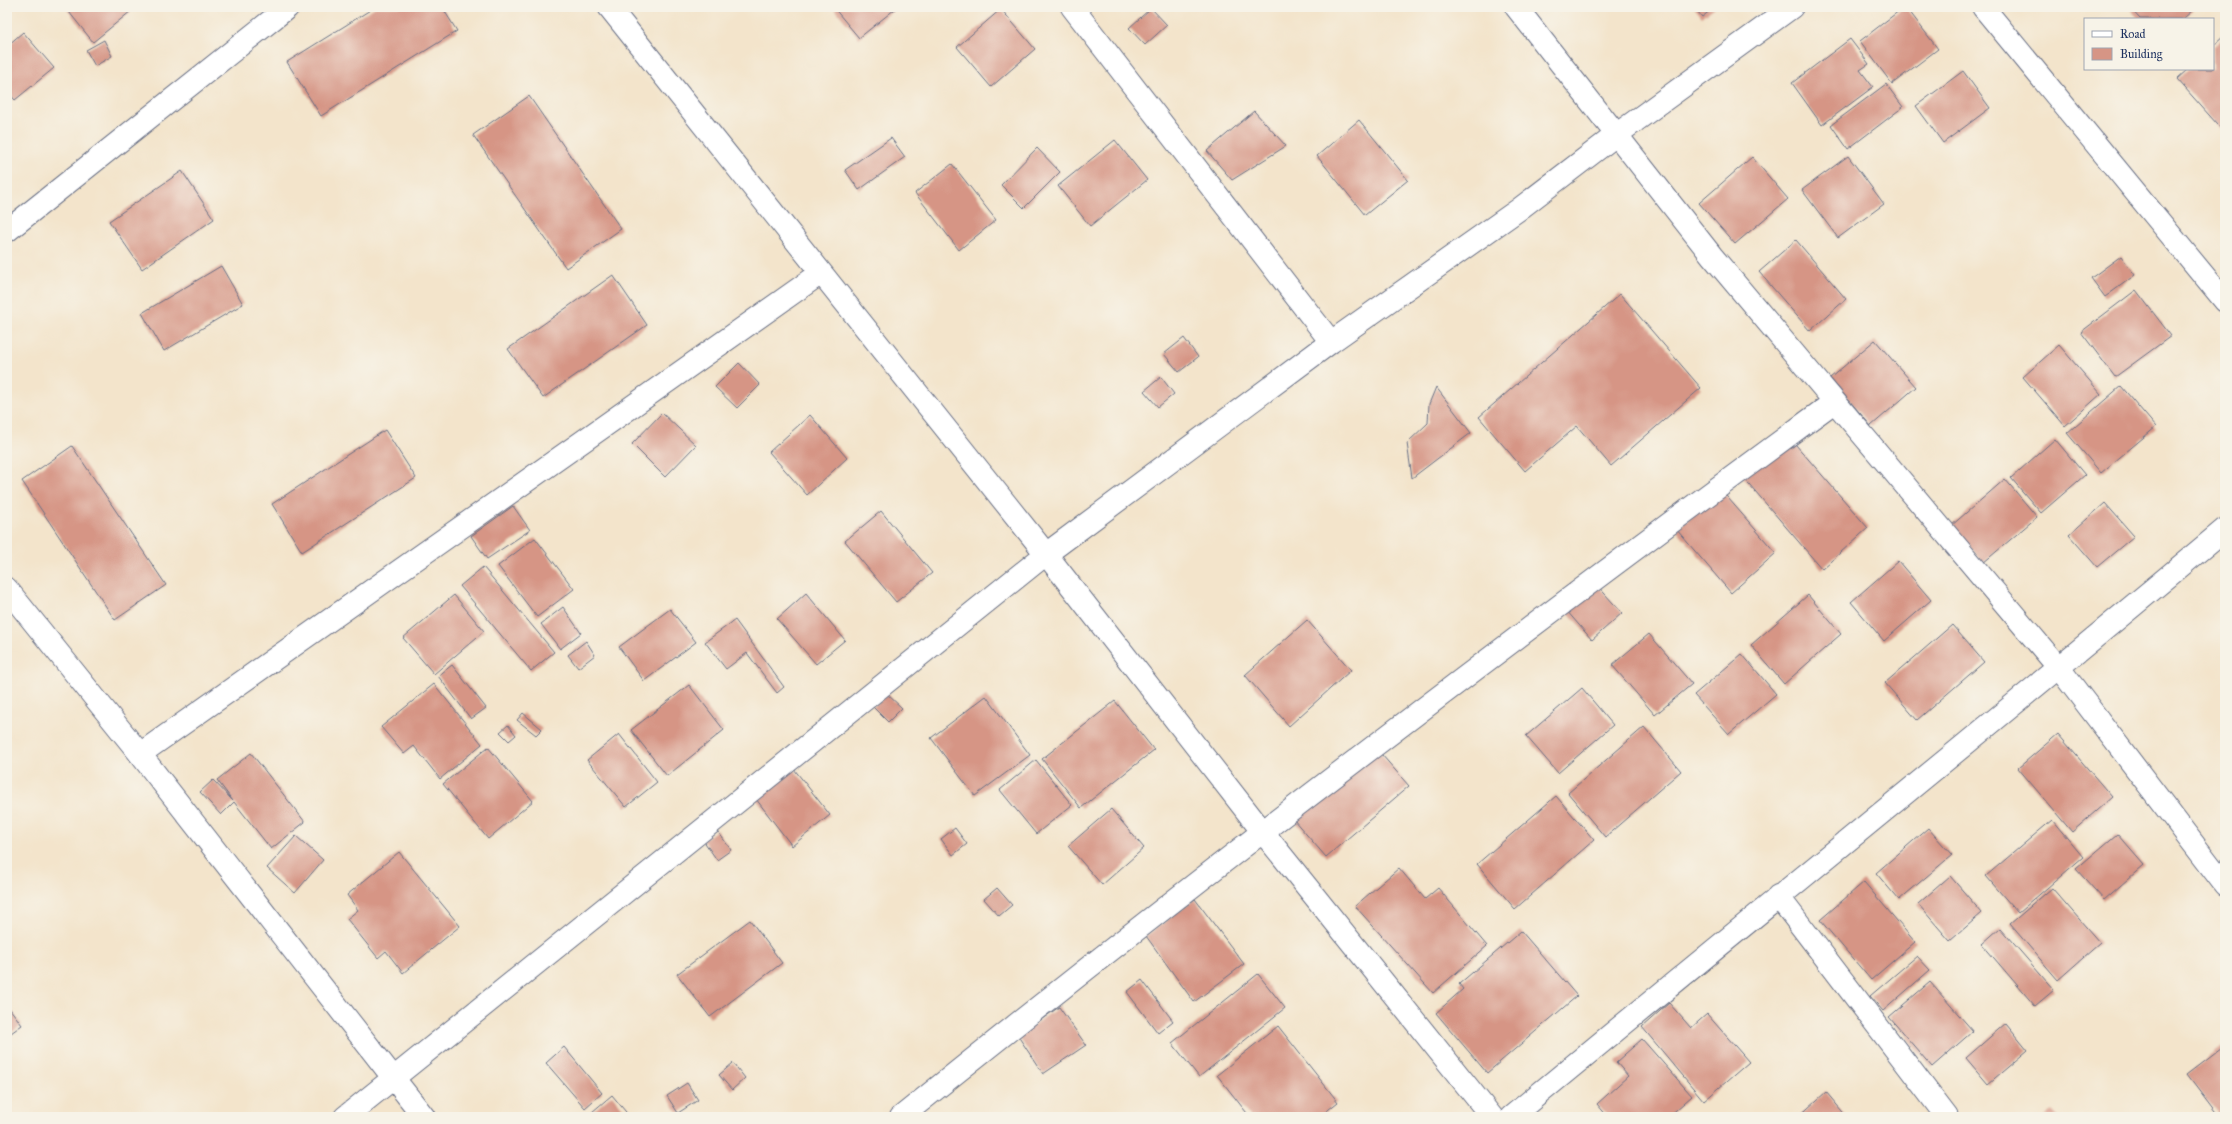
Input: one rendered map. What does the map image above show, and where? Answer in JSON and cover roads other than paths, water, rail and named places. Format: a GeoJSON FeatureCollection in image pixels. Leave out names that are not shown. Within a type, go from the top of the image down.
{"type":"FeatureCollection","features":[{"type":"Feature","properties":{"kind":"street"},"geometry":{"type":"LineString","coordinates":[[7,232],[288,7]]}},
{"type":"Feature","properties":{"kind":"street"},"geometry":{"type":"LineString","coordinates":[[610,7],[1046,554],[1262,831],[1492,1117]]}},
{"type":"Feature","properties":{"kind":"street"},"geometry":{"type":"LineString","coordinates":[[1072,7],[1331,342]]}},
{"type":"Feature","properties":{"kind":"street"},"geometry":{"type":"LineString","coordinates":[[1516,7],[1616,135],[1834,402],[2060,668],[2225,885]]}},
{"type":"Feature","properties":{"kind":"street"},"geometry":{"type":"LineString","coordinates":[[345,1117],[1046,554],[1331,342],[1518,210],[1616,135],[1792,7]]}},
{"type":"Feature","properties":{"kind":"street"},"geometry":{"type":"LineString","coordinates":[[1983,7],[2225,302]]}},
{"type":"Feature","properties":{"kind":"street"},"geometry":{"type":"LineString","coordinates":[[140,754],[821,273]]}},
{"type":"Feature","properties":{"kind":"street"},"geometry":{"type":"LineString","coordinates":[[901,1117],[1262,831],[1687,510],[1834,402]]}},
{"type":"Feature","properties":{"kind":"street"},"geometry":{"type":"LineString","coordinates":[[1512,1117],[1778,896],[2060,668],[2225,529]]}},
{"type":"Feature","properties":{"kind":"street"},"geometry":{"type":"LineString","coordinates":[[7,589],[140,754],[424,1117]]}},
{"type":"Feature","properties":{"kind":"street"},"geometry":{"type":"LineString","coordinates":[[1778,896],[1948,1117]]}}]}
